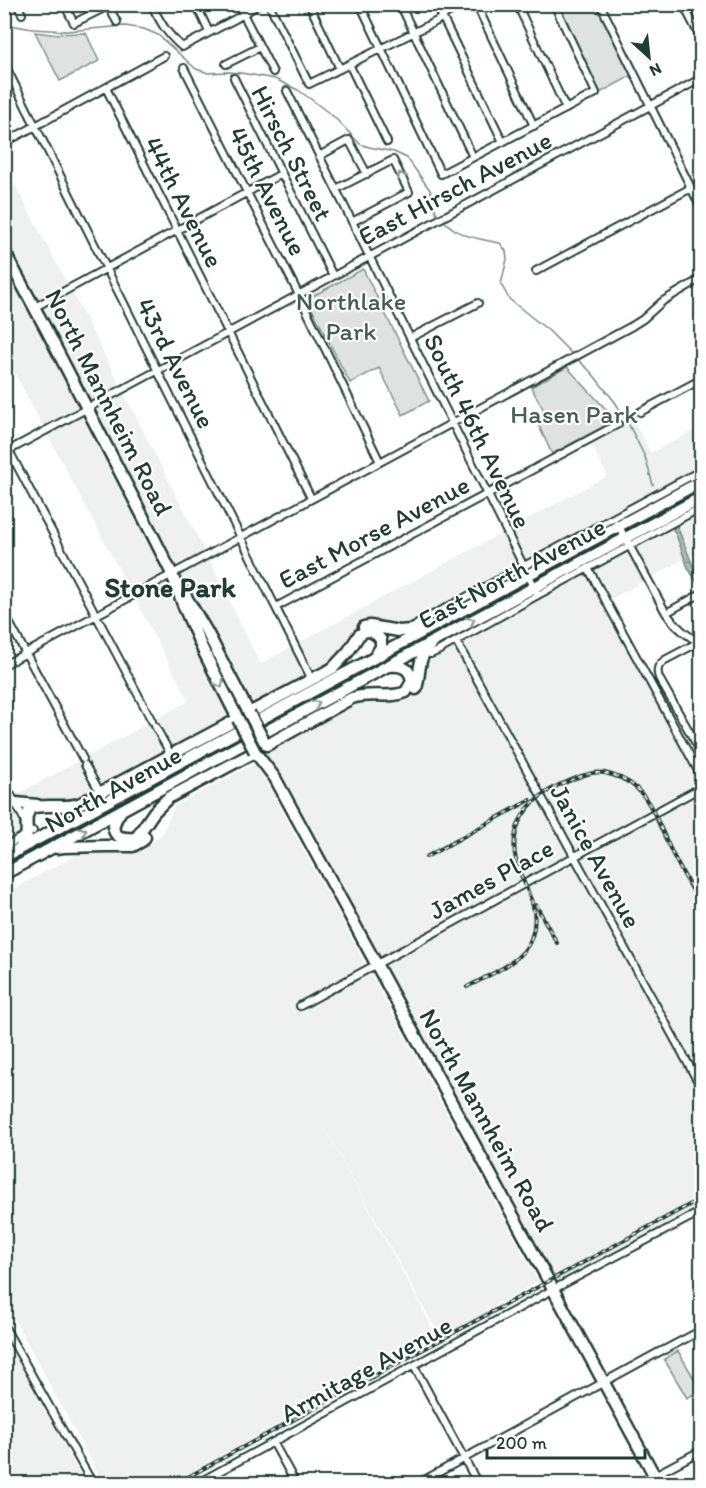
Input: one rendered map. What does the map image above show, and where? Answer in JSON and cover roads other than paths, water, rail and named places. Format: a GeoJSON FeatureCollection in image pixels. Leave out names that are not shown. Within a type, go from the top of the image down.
{"type":"FeatureCollection","features":[{"type":"Feature","properties":{"kind":"main road","name":"North Mannheim Road"},"geometry":{"type":"LineString","coordinates":[[4,251],[172,574],[193,606],[267,745],[275,778]]}},
{"type":"Feature","properties":{"kind":"main road","name":"East North Avenue"},"geometry":{"type":"LineString","coordinates":[[259,720],[404,642],[525,571],[616,522],[651,508],[702,481]]}},
{"type":"Feature","properties":{"kind":"main road","name":"East North Avenue"},"geometry":{"type":"LineString","coordinates":[[411,654],[536,591],[627,542],[657,520],[701,500]]}},
{"type":"Feature","properties":{"kind":"main road","name":"North Mannheim Road"},"geometry":{"type":"LineString","coordinates":[[172,574],[203,650],[255,752],[275,778],[656,1479]]}},
{"type":"Feature","properties":{"kind":"main road"},"geometry":{"type":"LineString","coordinates":[[338,663],[354,633],[361,627],[370,626],[399,632],[434,625]]}},
{"type":"Feature","properties":{"kind":"main road"},"geometry":{"type":"LineString","coordinates":[[249,713],[333,668],[359,635],[368,631],[377,634],[381,640],[381,647],[374,658]]}},
{"type":"Feature","properties":{"kind":"main road"},"geometry":{"type":"LineString","coordinates":[[343,703],[363,699],[394,701],[408,697],[416,688],[421,657],[435,640]]}},
{"type":"Feature","properties":{"kind":"main road"},"geometry":{"type":"LineString","coordinates":[[265,732],[411,654]]}},
{"type":"Feature","properties":{"kind":"main road"},"geometry":{"type":"LineString","coordinates":[[267,745],[352,698],[362,695],[396,695],[406,692],[412,681],[410,673],[404,667],[387,667]]}},
{"type":"Feature","properties":{"kind":"main road"},"geometry":{"type":"LineString","coordinates":[[18,850],[29,831],[28,812],[35,806],[79,804],[238,719]]}},
{"type":"Feature","properties":{"kind":"main road","name":"North Avenue"},"geometry":{"type":"LineString","coordinates":[[4,857],[237,732]]}},
{"type":"Feature","properties":{"kind":"main road","name":"North Avenue"},"geometry":{"type":"LineString","coordinates":[[4,874],[243,744]]}},
{"type":"Feature","properties":{"kind":"main road"},"geometry":{"type":"LineString","coordinates":[[121,811],[113,826],[116,834],[125,839],[136,838],[154,812],[168,798],[255,752]]}},
{"type":"Feature","properties":{"kind":"main road"},"geometry":{"type":"LineString","coordinates":[[47,850],[64,847],[133,846],[146,836],[168,798]]}},
{"type":"Feature","properties":{"kind":"main road"},"geometry":{"type":"LineString","coordinates":[[16,803],[41,806]]}},
{"type":"Feature","properties":{"kind":"main road"},"geometry":{"type":"LineString","coordinates":[[4,866],[48,842],[78,817]]}},
{"type":"Feature","properties":{"kind":"main road"},"geometry":{"type":"LineString","coordinates":[[29,831],[38,833],[52,831]]}},
{"type":"Feature","properties":{"kind":"street"},"geometry":{"type":"LineString","coordinates":[[17,4],[22,14]]}},
{"type":"Feature","properties":{"kind":"street"},"geometry":{"type":"LineString","coordinates":[[64,4],[74,23],[108,5],[117,22]]}},
{"type":"Feature","properties":{"kind":"street"},"geometry":{"type":"LineString","coordinates":[[152,4],[162,26],[182,47],[259,4]]}},
{"type":"Feature","properties":{"kind":"street"},"geometry":{"type":"LineString","coordinates":[[196,4],[210,32]]}},
{"type":"Feature","properties":{"kind":"street"},"geometry":{"type":"LineString","coordinates":[[238,4],[273,72]]}},
{"type":"Feature","properties":{"kind":"street"},"geometry":{"type":"LineString","coordinates":[[309,4],[340,69]]}},
{"type":"Feature","properties":{"kind":"street"},"geometry":{"type":"LineString","coordinates":[[360,4],[441,174],[596,93],[554,4]]}},
{"type":"Feature","properties":{"kind":"street"},"geometry":{"type":"LineString","coordinates":[[400,4],[473,157]]}},
{"type":"Feature","properties":{"kind":"street"},"geometry":{"type":"LineString","coordinates":[[436,4],[503,142]]}},
{"type":"Feature","properties":{"kind":"street"},"geometry":{"type":"LineString","coordinates":[[269,5],[309,84],[464,4]]}},
{"type":"Feature","properties":{"kind":"street"},"geometry":{"type":"LineString","coordinates":[[476,4],[534,126]]}},
{"type":"Feature","properties":{"kind":"street"},"geometry":{"type":"LineString","coordinates":[[517,4],[566,109]]}},
{"type":"Feature","properties":{"kind":"street"},"geometry":{"type":"LineString","coordinates":[[600,4],[702,210]]}},
{"type":"Feature","properties":{"kind":"street"},"geometry":{"type":"LineString","coordinates":[[683,4],[702,40]]}},
{"type":"Feature","properties":{"kind":"street"},"geometry":{"type":"LineString","coordinates":[[226,64],[260,47]]}},
{"type":"Feature","properties":{"kind":"street"},"geometry":{"type":"LineString","coordinates":[[4,143],[164,56]]}},
{"type":"Feature","properties":{"kind":"street","name":"43rd Avenue"},"geometry":{"type":"LineString","coordinates":[[4,63],[312,680]]}},
{"type":"Feature","properties":{"kind":"street"},"geometry":{"type":"LineString","coordinates":[[349,64],[387,142]]}},
{"type":"Feature","properties":{"kind":"street","name":"45th Avenue"},"geometry":{"type":"LineString","coordinates":[[184,68],[380,462]]}},
{"type":"Feature","properties":{"kind":"street","name":"Hirsch Street"},"geometry":{"type":"LineString","coordinates":[[234,78],[333,276]]}},
{"type":"Feature","properties":{"kind":"street","name":"East Hirsch Avenue"},"geometry":{"type":"LineString","coordinates":[[7,452],[702,78]]}},
{"type":"Feature","properties":{"kind":"street","name":"44th Avenue"},"geometry":{"type":"LineString","coordinates":[[106,88],[311,498]]}},
{"type":"Feature","properties":{"kind":"street","name":"South 46th Avenue"},"geometry":{"type":"LineString","coordinates":[[287,91],[536,591]]}},
{"type":"Feature","properties":{"kind":"street"},"geometry":{"type":"LineString","coordinates":[[319,156],[349,140],[367,174]]}},
{"type":"Feature","properties":{"kind":"street"},"geometry":{"type":"LineString","coordinates":[[336,189],[393,160],[409,192],[352,222]]}},
{"type":"Feature","properties":{"kind":"street"},"geometry":{"type":"LineString","coordinates":[[35,307],[281,174]]}},
{"type":"Feature","properties":{"kind":"street"},"geometry":{"type":"LineString","coordinates":[[536,271],[691,188]]}},
{"type":"Feature","properties":{"kind":"street"},"geometry":{"type":"LineString","coordinates":[[4,665],[632,326],[663,301],[702,278]]}},
{"type":"Feature","properties":{"kind":"street"},"geometry":{"type":"LineString","coordinates":[[410,338],[478,303]]}},
{"type":"Feature","properties":{"kind":"street"},"geometry":{"type":"LineString","coordinates":[[640,412],[702,379]]}},
{"type":"Feature","properties":{"kind":"street","name":"East Morse Avenue"},"geometry":{"type":"LineString","coordinates":[[276,607],[618,424]]}},
{"type":"Feature","properties":{"kind":"street"},"geometry":{"type":"LineString","coordinates":[[4,441],[7,452],[171,755]]}},
{"type":"Feature","properties":{"kind":"street","name":"East North Avenue"},"geometry":{"type":"LineString","coordinates":[[616,522],[702,470]]}},
{"type":"Feature","properties":{"kind":"street","name":"East North Avenue"},"geometry":{"type":"LineString","coordinates":[[411,654],[431,654],[456,641],[536,591],[588,568],[627,542],[701,500]]}},
{"type":"Feature","properties":{"kind":"street"},"geometry":{"type":"LineString","coordinates":[[616,522],[666,613],[680,630],[700,643]]}},
{"type":"Feature","properties":{"kind":"street"},"geometry":{"type":"LineString","coordinates":[[588,568],[702,778]]}},
{"type":"Feature","properties":{"kind":"street","name":"East North Avenue"},"geometry":{"type":"LineString","coordinates":[[411,630],[420,622],[525,571]]}},
{"type":"Feature","properties":{"kind":"street"},"geometry":{"type":"LineString","coordinates":[[666,613],[701,593]]}},
{"type":"Feature","properties":{"kind":"street"},"geometry":{"type":"LineString","coordinates":[[4,614],[101,794]]}},
{"type":"Feature","properties":{"kind":"street"},"geometry":{"type":"LineString","coordinates":[[404,642],[411,630]]}},
{"type":"Feature","properties":{"kind":"street","name":"Janice Avenue"},"geometry":{"type":"LineString","coordinates":[[456,641],[702,1089]]}},
{"type":"Feature","properties":{"kind":"street"},"geometry":{"type":"LineString","coordinates":[[700,643],[665,660],[657,669],[659,678],[702,754]]}},
{"type":"Feature","properties":{"kind":"street"},"geometry":{"type":"LineString","coordinates":[[4,782],[29,831]]}},
{"type":"Feature","properties":{"kind":"street","name":"James Place"},"geometry":{"type":"LineString","coordinates":[[300,1006],[702,787]]}},
{"type":"Feature","properties":{"kind":"street","name":"North Avenue"},"geometry":{"type":"LineString","coordinates":[[4,847],[29,831]]}},
{"type":"Feature","properties":{"kind":"street","name":"Armitage Avenue"},"geometry":{"type":"LineString","coordinates":[[195,1484],[702,1211]]}},
{"type":"Feature","properties":{"kind":"street"},"geometry":{"type":"LineString","coordinates":[[4,1326],[93,1484]]}},
{"type":"Feature","properties":{"kind":"street"},"geometry":{"type":"LineString","coordinates":[[417,1484],[702,1330]]}},
{"type":"Feature","properties":{"kind":"street"},"geometry":{"type":"LineString","coordinates":[[414,1366],[478,1484]]}},
{"type":"Feature","properties":{"kind":"street"},"geometry":{"type":"LineString","coordinates":[[273,1442],[296,1484]]}},
{"type":"Feature","properties":{"kind":"street"},"geometry":{"type":"LineString","coordinates":[[638,1484],[656,1479],[702,1450]]}},
{"type":"Feature","properties":{"kind":"water"},"geometry":{"type":"Polygon","coordinates":[[[677,526],[701,581],[701,589],[688,568],[673,529],[677,526]]]}},
{"type":"Feature","properties":{"kind":"waterway"},"geometry":{"type":"LineString","coordinates":[[4,24],[67,31],[125,26],[144,29],[158,35],[196,69],[208,73],[241,73],[275,79],[312,100],[334,117],[360,144],[394,152],[407,158],[430,190],[436,212],[439,215]]}},
{"type":"Feature","properties":{"kind":"waterway"},"geometry":{"type":"LineString","coordinates":[[442,219],[462,234],[500,243],[506,251],[507,259],[501,284],[509,299],[549,331],[574,356]]}},
{"type":"Feature","properties":{"kind":"waterway"},"geometry":{"type":"LineString","coordinates":[[577,359],[591,372],[615,402],[628,423],[645,457],[653,485]]}},
{"type":"Feature","properties":{"kind":"railway"},"geometry":{"type":"LineString","coordinates":[[467,987],[503,968],[527,947],[534,925],[534,912],[517,864],[515,852],[517,829],[524,813],[543,794],[578,777],[595,773],[609,774],[624,779],[642,794],[654,813],[676,862],[702,906]]}},
{"type":"Feature","properties":{"kind":"railway"},"geometry":{"type":"LineString","coordinates":[[426,857],[530,800]]}},
{"type":"Feature","properties":{"kind":"railway"},"geometry":{"type":"LineString","coordinates":[[536,905],[557,943]]}},
{"type":"Feature","properties":{"kind":"railway"},"geometry":{"type":"LineString","coordinates":[[175,1484],[702,1198]]}},
{"type":"Feature","properties":{"kind":"district","name":"Stone Park"},"geometry":{"type":"Point","coordinates":[170,587]}},
{"type":"Feature","properties":{"kind":"park label","name":"Northlake Park"},"geometry":{"type":"Point","coordinates":[351,316]}},
{"type":"Feature","properties":{"kind":"park label","name":"Hasen Park"},"geometry":{"type":"Point","coordinates":[574,414]}}]}
